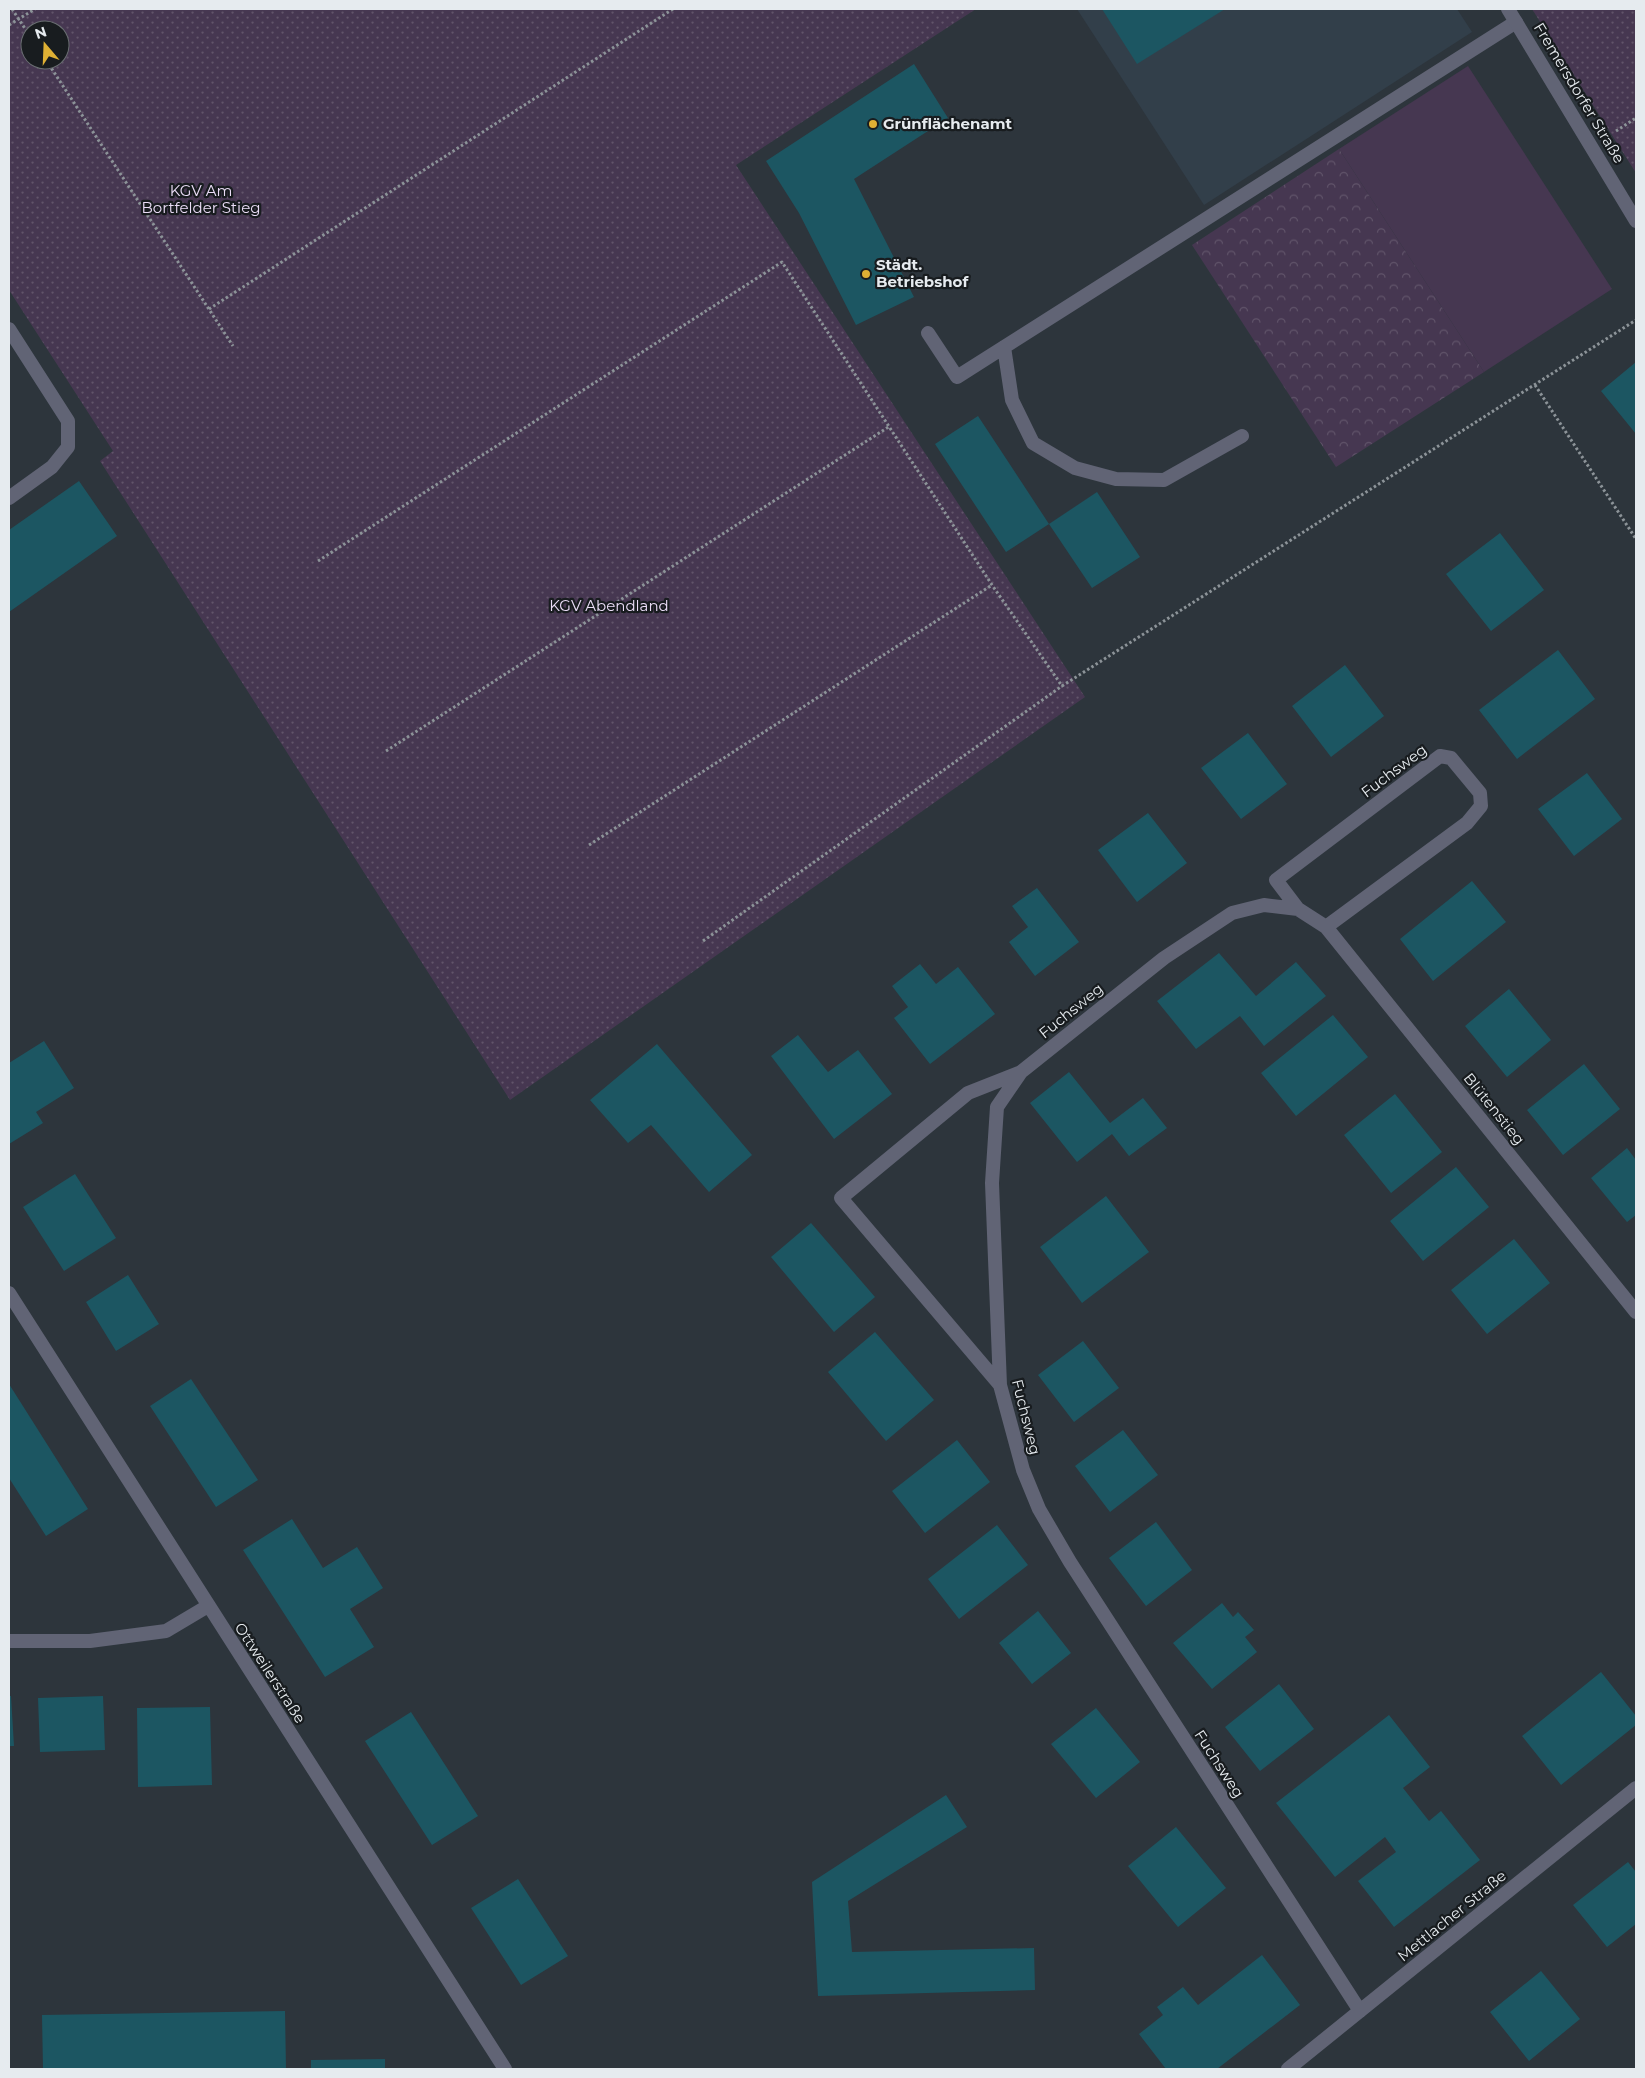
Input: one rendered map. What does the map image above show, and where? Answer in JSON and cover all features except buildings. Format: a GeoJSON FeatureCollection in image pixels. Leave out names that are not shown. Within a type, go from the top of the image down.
{"type":"FeatureCollection","features":[{"type":"Feature","properties":{"kind":"street","name":"Fremersdorfer Straße"},"geometry":{"type":"LineString","coordinates":[[1508,9],[1636,221]]}},
{"type":"Feature","properties":{"kind":"street"},"geometry":{"type":"LineString","coordinates":[[928,333],[957,377],[1516,22]]}},
{"type":"Feature","properties":{"kind":"street"},"geometry":{"type":"LineString","coordinates":[[9,329],[68,421],[68,447],[52,467],[9,498]]}},
{"type":"Feature","properties":{"kind":"street"},"geometry":{"type":"LineString","coordinates":[[1004,347],[1012,400],[1033,443],[1075,468],[1116,479],[1164,480],[1242,436]]}},
{"type":"Feature","properties":{"kind":"street","name":"Fuchsweg"},"geometry":{"type":"LineString","coordinates":[[1440,756],[1451,758],[1480,793],[1480,806],[1467,823],[1326,927],[1298,909],[1276,880],[1440,756]]}},
{"type":"Feature","properties":{"kind":"street","name":"Fuchsweg"},"geometry":{"type":"LineString","coordinates":[[1298,909],[1264,904],[1232,913],[1164,958],[1022,1072],[997,1107],[992,1174],[996,1325],[1000,1385],[1023,1470],[1039,1509],[1070,1562],[1360,2011]]}},
{"type":"Feature","properties":{"kind":"street","name":"Blütenstieg"},"geometry":{"type":"LineString","coordinates":[[1326,927],[1636,1312]]}},
{"type":"Feature","properties":{"kind":"street"},"geometry":{"type":"LineString","coordinates":[[1000,1385],[841,1198],[968,1093],[1022,1072]]}},
{"type":"Feature","properties":{"kind":"street","name":"Ottweilerstraße"},"geometry":{"type":"LineString","coordinates":[[9,1293],[505,2069]]}},
{"type":"Feature","properties":{"kind":"street"},"geometry":{"type":"LineString","coordinates":[[9,1641],[90,1640],[166,1631],[208,1606]]}},
{"type":"Feature","properties":{"kind":"street","name":"Mettlacher Straße"},"geometry":{"type":"LineString","coordinates":[[1288,2069],[1636,1788]]}},
{"type":"Feature","properties":{"kind":"path"},"geometry":{"type":"LineString","coordinates":[[12,9],[19,19]]}},
{"type":"Feature","properties":{"kind":"path"},"geometry":{"type":"LineString","coordinates":[[9,25],[34,9]]}},
{"type":"Feature","properties":{"kind":"path"},"geometry":{"type":"LineString","coordinates":[[208,309],[673,9]]}},
{"type":"Feature","properties":{"kind":"path"},"geometry":{"type":"LineString","coordinates":[[53,70],[233,346]]}},
{"type":"Feature","properties":{"kind":"path"},"geometry":{"type":"LineString","coordinates":[[318,561],[782,262]]}},
{"type":"Feature","properties":{"kind":"path"},"geometry":{"type":"LineString","coordinates":[[1535,385],[1636,539]]}},
{"type":"Feature","properties":{"kind":"path"},"geometry":{"type":"LineString","coordinates":[[386,750],[890,426]]}},
{"type":"Feature","properties":{"kind":"path"},"geometry":{"type":"LineString","coordinates":[[589,845],[992,585]]}},
{"type":"Feature","properties":{"kind":"path"},"geometry":{"type":"LineString","coordinates":[[704,941],[1062,686]]}},
{"type":"Feature","properties":{"kind":"shaded area"},"geometry":{"type":"Polygon","coordinates":[[[1077,9],[1457,9],[1472,32],[1204,205],[1077,9]]]}},
{"type":"Feature","properties":{"kind":"green space","name":"KGV Abendland"},"geometry":{"type":"Polygon","coordinates":[[[9,9],[976,9],[736,165],[1085,697],[510,1100],[100,461],[113,451],[9,290],[9,9]]]}},
{"type":"Feature","properties":{"kind":"green space"},"geometry":{"type":"Polygon","coordinates":[[[1532,9],[1636,9],[1636,173],[1532,9]]]}},
{"type":"Feature","properties":{"kind":"green space"},"geometry":{"type":"Polygon","coordinates":[[[1468,66],[1612,289],[1484,372],[1339,149],[1468,66]]]}},
{"type":"Feature","properties":{"kind":"green space"},"geometry":{"type":"Polygon","coordinates":[[[1339,149],[1484,372],[1336,467],[1192,245],[1339,149]]]}},
{"type":"Feature","properties":{"kind":"place","name":"Grünflächenamt"},"geometry":{"type":"Point","coordinates":[873,124]}},
{"type":"Feature","properties":{"kind":"place","name":"Städt. Betriebshof"},"geometry":{"type":"Point","coordinates":[866,274]}},
{"type":"Feature","properties":{"kind":"park label","name":"KGV Am Bortfelder Stieg"},"geometry":{"type":"Point","coordinates":[201,200]}}]}
